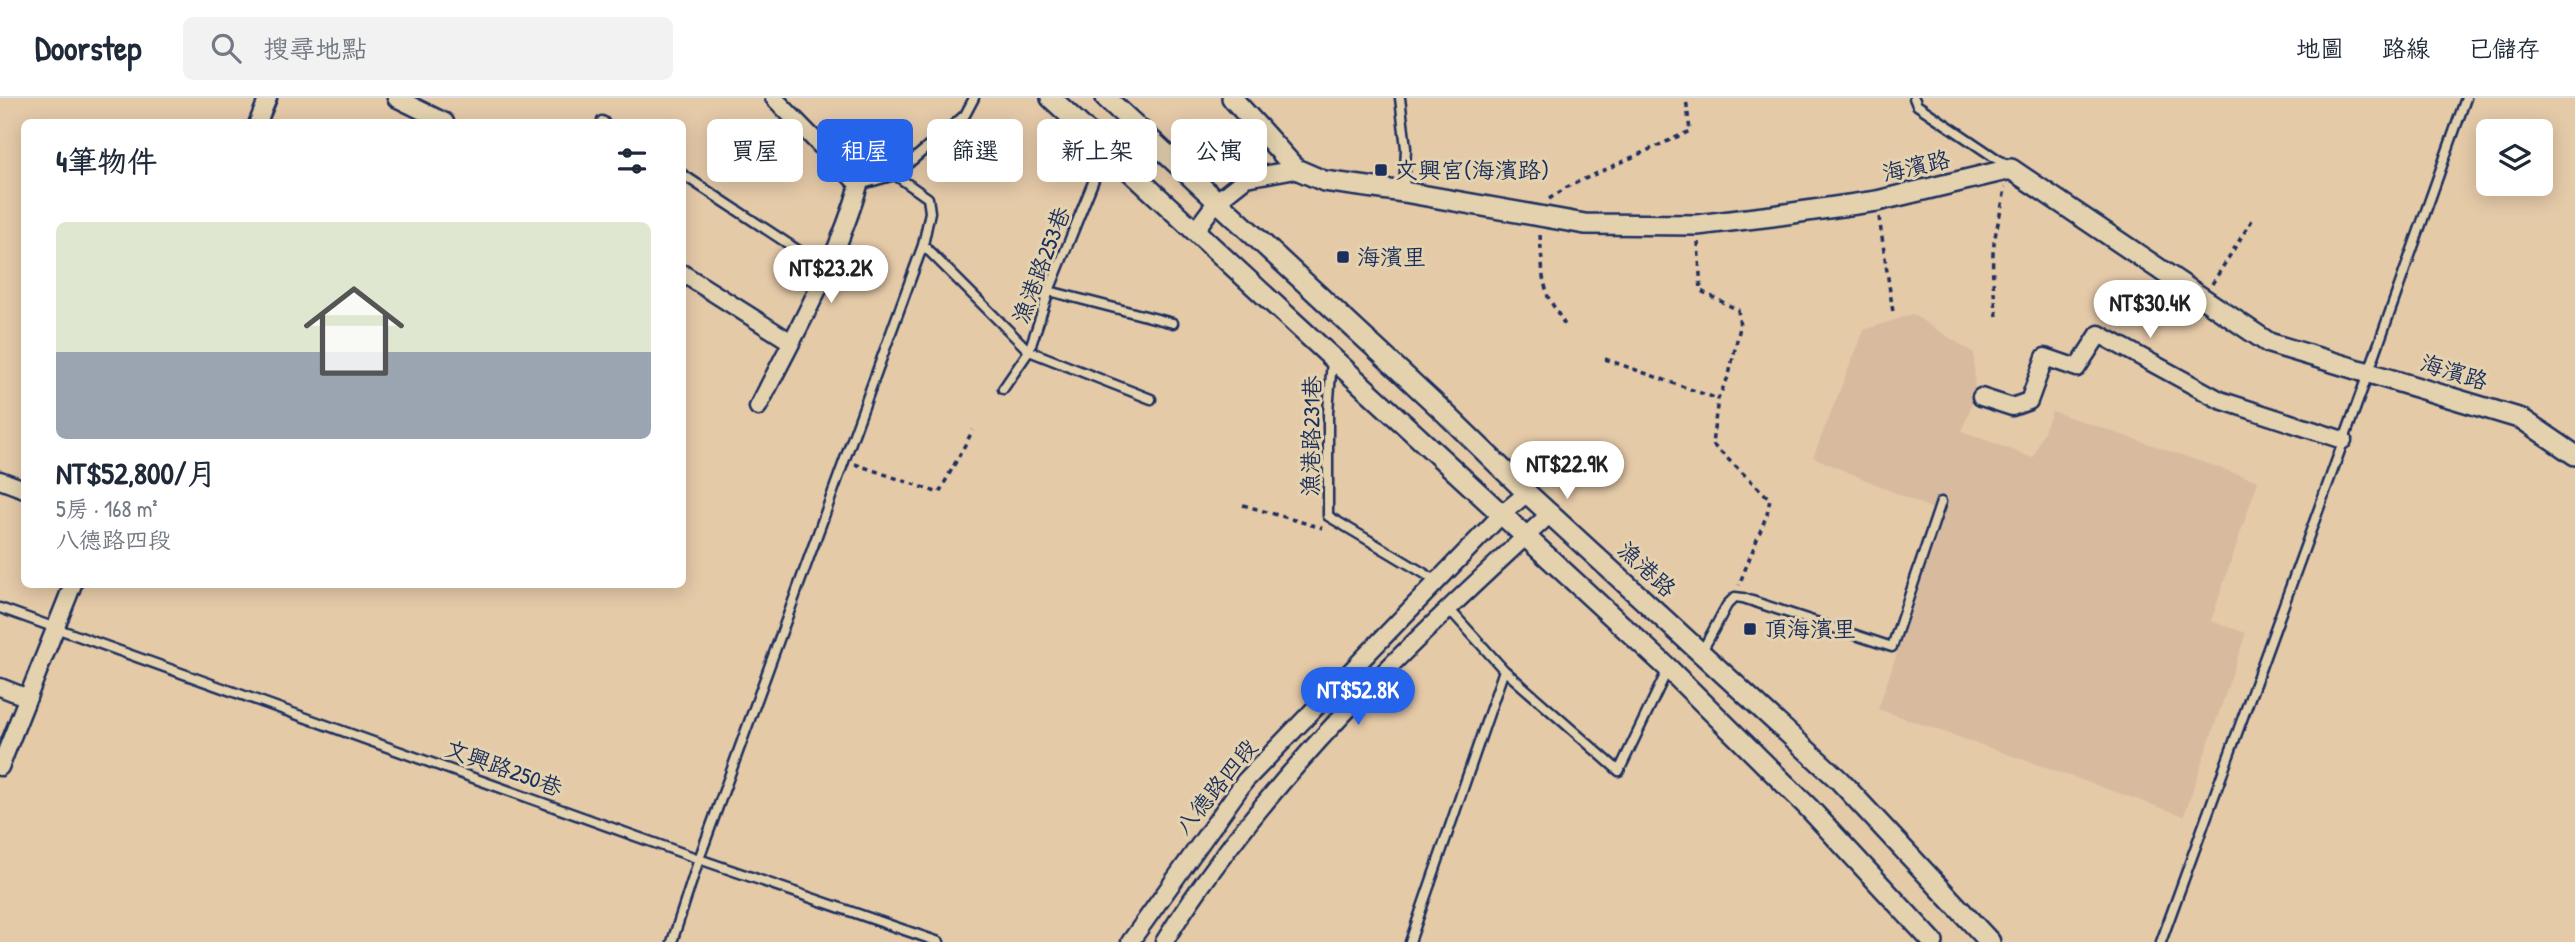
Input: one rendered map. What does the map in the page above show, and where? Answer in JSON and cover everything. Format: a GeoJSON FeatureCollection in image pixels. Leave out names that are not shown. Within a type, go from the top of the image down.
{"type":"FeatureCollection","features":[{"type":"Feature","properties":{"kind":"street"},"geometry":{"type":"LineString","coordinates":[[259,119],[268,98]]}},
{"type":"Feature","properties":{"kind":"street"},"geometry":{"type":"LineString","coordinates":[[396,98],[439,119]]}},
{"type":"Feature","properties":{"kind":"street"},"geometry":{"type":"LineString","coordinates":[[758,407],[828,270],[848,222],[859,185],[774,98]]}},
{"type":"Feature","properties":{"kind":"street"},"geometry":{"type":"LineString","coordinates":[[1051,98],[1073,119]]}},
{"type":"Feature","properties":{"kind":"street","name":"漁港路"},"geometry":{"type":"LineString","coordinates":[[1107,98],[1527,493],[1839,780],[1990,942]]}},
{"type":"Feature","properties":{"kind":"street","name":"海濱路"},"geometry":{"type":"LineString","coordinates":[[1232,98],[1296,169],[1324,181],[1405,192],[1585,224],[1697,225],[1877,201],[2011,169],[2269,343],[2370,371],[2522,419],[2575,455]]}},
{"type":"Feature","properties":{"kind":"street"},"geometry":{"type":"LineString","coordinates":[[1194,232],[1217,201],[1246,178],[1296,169]]}},
{"type":"Feature","properties":{"kind":"street"},"geometry":{"type":"LineString","coordinates":[[1140,182],[1668,668],[1808,807],[1933,942]]}},
{"type":"Feature","properties":{"kind":"street"},"geometry":{"type":"LineString","coordinates":[[686,276],[791,342]]}},
{"type":"Feature","properties":{"kind":"street"},"geometry":{"type":"LineString","coordinates":[[1982,397],[2012,407],[2029,401],[2045,357],[2077,368],[2099,334],[2220,400],[2343,440]]}},
{"type":"Feature","properties":{"kind":"street"},"geometry":{"type":"LineString","coordinates":[[0,480],[21,488]]}},
{"type":"Feature","properties":{"kind":"street","name":"八德路四段"},"geometry":{"type":"LineString","coordinates":[[1134,936],[1245,781],[1502,514],[1527,493]]}},
{"type":"Feature","properties":{"kind":"street","name":"八德路四段"},"geometry":{"type":"LineString","coordinates":[[1161,942],[1264,802],[1367,690],[1551,513]]}},
{"type":"Feature","properties":{"kind":"street"},"geometry":{"type":"LineString","coordinates":[[0,767],[72,588]]}},
{"type":"Feature","properties":{"kind":"street"},"geometry":{"type":"LineString","coordinates":[[0,687],[28,698]]}},
{"type":"Feature","properties":{"kind":"street"},"geometry":{"type":"LineString","coordinates":[[1134,936],[1161,942]]}},
{"type":"Feature","properties":{"kind":"lane"},"geometry":{"type":"LineString","coordinates":[[913,160],[965,115],[974,98]]}},
{"type":"Feature","properties":{"kind":"lane"},"geometry":{"type":"LineString","coordinates":[[1399,98],[1406,148],[1405,192]]}},
{"type":"Feature","properties":{"kind":"lane"},"geometry":{"type":"LineString","coordinates":[[1914,98],[1917,105],[2011,169]]}},
{"type":"Feature","properties":{"kind":"lane"},"geometry":{"type":"LineString","coordinates":[[2161,942],[2370,371],[2466,98]]}},
{"type":"Feature","properties":{"kind":"lane"},"geometry":{"type":"LineString","coordinates":[[686,177],[828,270]]}},
{"type":"Feature","properties":{"kind":"lane"},"geometry":{"type":"LineString","coordinates":[[859,185],[870,182]]}},
{"type":"Feature","properties":{"kind":"lane"},"geometry":{"type":"LineString","coordinates":[[672,942],[699,859],[923,245],[930,212],[928,198],[905,182]]}},
{"type":"Feature","properties":{"kind":"lane","name":"漁港路253巷"},"geometry":{"type":"LineString","coordinates":[[1003,389],[1029,351],[1049,290],[1093,182]]}},
{"type":"Feature","properties":{"kind":"lane"},"geometry":{"type":"LineString","coordinates":[[923,245],[1029,351],[1151,399]]}},
{"type":"Feature","properties":{"kind":"lane"},"geometry":{"type":"LineString","coordinates":[[1049,290],[1173,323]]}},
{"type":"Feature","properties":{"kind":"lane","name":"漁港路231巷"},"geometry":{"type":"LineString","coordinates":[[1332,357],[1328,412],[1328,516],[1437,581]]}},
{"type":"Feature","properties":{"kind":"lane"},"geometry":{"type":"LineString","coordinates":[[1701,653],[1727,605],[1735,597],[1892,647],[1941,502]]}},
{"type":"Feature","properties":{"kind":"lane","name":"文興路250巷"},"geometry":{"type":"LineString","coordinates":[[0,608],[699,859],[939,942]]}},
{"type":"Feature","properties":{"kind":"lane"},"geometry":{"type":"LineString","coordinates":[[1450,610],[1504,670],[1619,771],[1668,668]]}},
{"type":"Feature","properties":{"kind":"lane"},"geometry":{"type":"LineString","coordinates":[[1410,942],[1504,670]]}},
{"type":"Feature","properties":{"kind":"path"},"geometry":{"type":"LineString","coordinates":[[1565,325],[1548,297],[1532,214],[1567,187],[1690,131],[1686,98]]}},
{"type":"Feature","properties":{"kind":"path"},"geometry":{"type":"LineString","coordinates":[[1997,316],[1992,281],[1996,233],[2006,181],[2011,169]]}},
{"type":"Feature","properties":{"kind":"path"},"geometry":{"type":"LineString","coordinates":[[1877,201],[1893,312]]}},
{"type":"Feature","properties":{"kind":"path"},"geometry":{"type":"LineString","coordinates":[[2203,299],[2254,217]]}},
{"type":"Feature","properties":{"kind":"path"},"geometry":{"type":"LineString","coordinates":[[1697,225],[1701,291],[1738,310],[1740,327],[1729,375],[1718,399],[1712,444],[1770,499],[1767,514],[1743,569],[1735,597]]}},
{"type":"Feature","properties":{"kind":"path"},"geometry":{"type":"LineString","coordinates":[[1605,359],[1718,399]]}},
{"type":"Feature","properties":{"kind":"path"},"geometry":{"type":"LineString","coordinates":[[843,460],[939,493],[973,430]]}},
{"type":"Feature","properties":{"kind":"path"},"geometry":{"type":"LineString","coordinates":[[1243,505],[1326,530],[1333,519]]}},
{"type":"Feature","properties":{"kind":"shaded area"},"geometry":{"type":"Polygon","coordinates":[[[1912,314],[1974,353],[1975,395],[1962,431],[2033,458],[2052,411],[2258,481],[2211,621],[2246,633],[2184,816],[1878,709],[1944,514],[1813,457],[1864,330],[1912,314]]]}},
{"type":"Feature","properties":{"kind":"place","name":"文興宮(海濱路)"},"geometry":{"type":"Point","coordinates":[1381,170]}},
{"type":"Feature","properties":{"kind":"place","name":"海濱里"},"geometry":{"type":"Point","coordinates":[1343,257]}},
{"type":"Feature","properties":{"kind":"place","name":"頂海濱里"},"geometry":{"type":"Point","coordinates":[1750,629]}}]}
